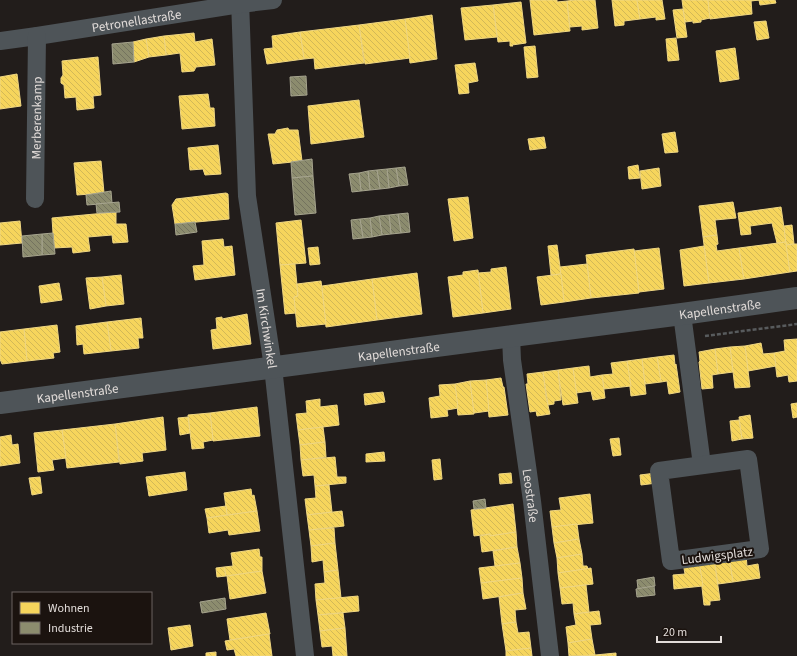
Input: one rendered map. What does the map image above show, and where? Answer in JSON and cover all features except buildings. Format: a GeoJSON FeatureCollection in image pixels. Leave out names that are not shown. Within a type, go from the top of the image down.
{"type":"FeatureCollection","features":[{"type":"Feature","properties":{"kind":"street","name":"Petronellastraße"},"geometry":{"type":"LineString","coordinates":[[0,41],[240,2],[273,0]]}},
{"type":"Feature","properties":{"kind":"street","name":"Im Kirchwinkel"},"geometry":{"type":"LineString","coordinates":[[240,2],[247,196],[273,367],[305,656]]}},
{"type":"Feature","properties":{"kind":"street","name":"Merberenkamp"},"geometry":{"type":"LineString","coordinates":[[35,199],[37,36]]}},
{"type":"Feature","properties":{"kind":"street","name":"Kapellenstraße"},"geometry":{"type":"LineString","coordinates":[[0,402],[110,389],[797,298]]}},
{"type":"Feature","properties":{"kind":"street"},"geometry":{"type":"LineString","coordinates":[[682,314],[702,465]]}},
{"type":"Feature","properties":{"kind":"street","name":"Leostraße"},"geometry":{"type":"LineString","coordinates":[[511,336],[512,360],[532,501],[550,656]]}},
{"type":"Feature","properties":{"kind":"street","name":"Ludwigsplatz"},"geometry":{"type":"LineString","coordinates":[[748,459],[760,550],[671,561],[659,471],[702,465],[748,459]]}}]}
